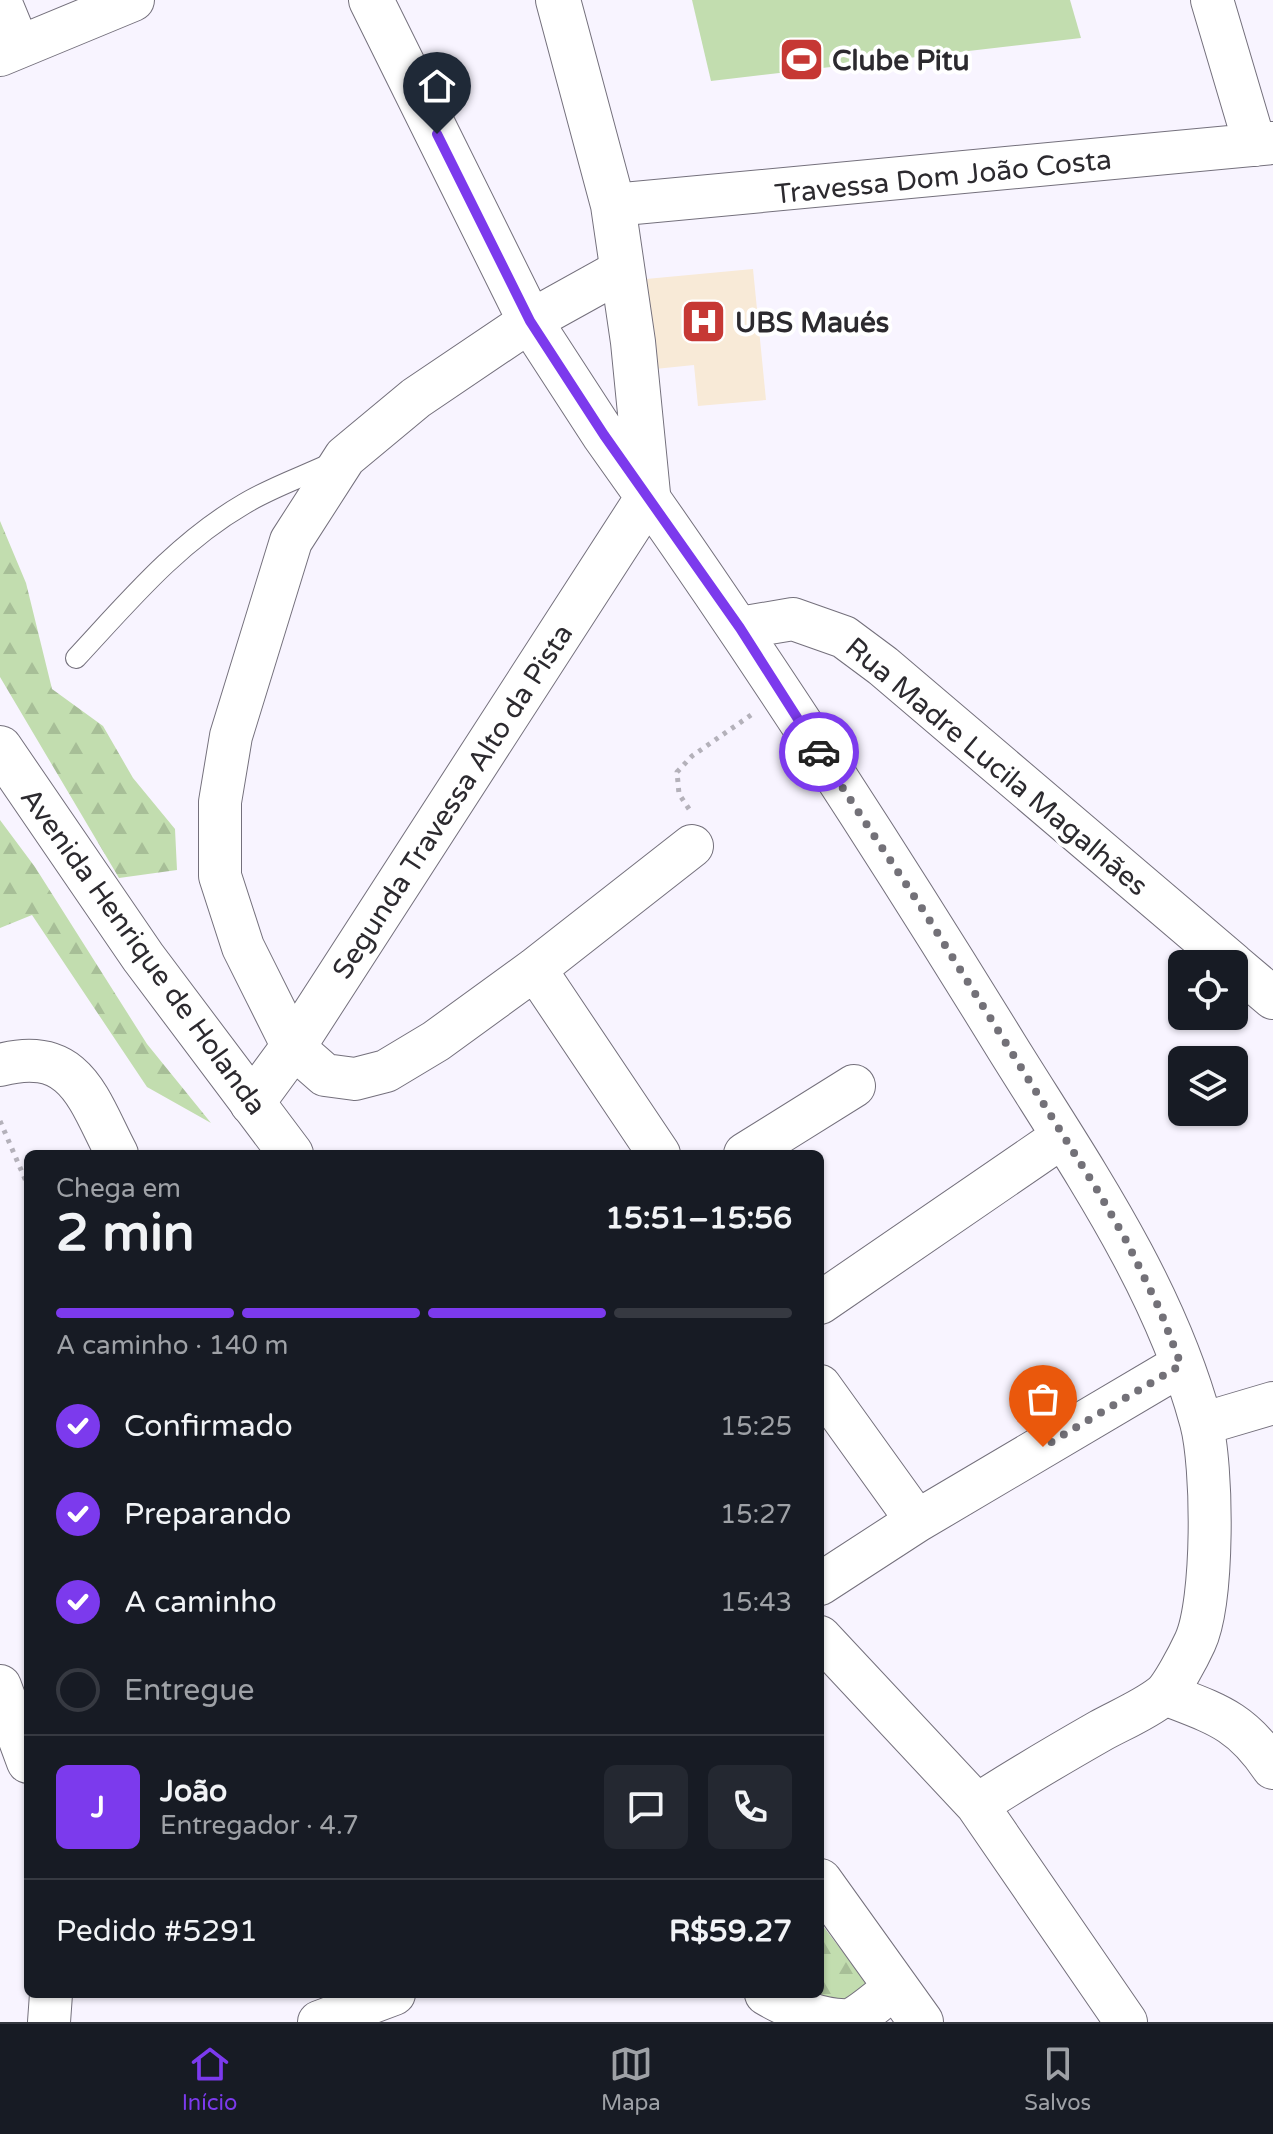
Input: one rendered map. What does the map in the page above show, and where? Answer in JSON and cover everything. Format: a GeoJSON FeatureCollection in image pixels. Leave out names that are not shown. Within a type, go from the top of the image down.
{"type":"FeatureCollection","features":[{"type":"Feature","properties":{"kind":"main road"},"geometry":{"type":"LineString","coordinates":[[371,0],[530,321],[648,497]]}},
{"type":"Feature","properties":{"kind":"main road"},"geometry":{"type":"LineString","coordinates":[[558,0],[613,205],[633,342],[648,497]]}},
{"type":"Feature","properties":{"kind":"main road","name":"Segunda Travessa Alto da Pista"},"geometry":{"type":"LineString","coordinates":[[252,1103],[293,1047],[648,497]]}},
{"type":"Feature","properties":{"kind":"main road","name":"Avenida Henrique de Holanda"},"geometry":{"type":"LineString","coordinates":[[0,748],[143,957],[288,1150]]}},
{"type":"Feature","properties":{"kind":"main road"},"geometry":{"type":"LineString","coordinates":[[824,1887],[921,2022]]}},
{"type":"Feature","properties":{"kind":"street"},"geometry":{"type":"LineString","coordinates":[[0,1],[9,51],[133,0]]}},
{"type":"Feature","properties":{"kind":"street"},"geometry":{"type":"LineString","coordinates":[[1212,0],[1264,144]]}},
{"type":"Feature","properties":{"kind":"street","name":"Travessa Dom João Costa"},"geometry":{"type":"LineString","coordinates":[[613,205],[1264,144]]}},
{"type":"Feature","properties":{"kind":"street"},"geometry":{"type":"LineString","coordinates":[[622,270],[530,321],[416,398],[345,457],[291,541],[231,736],[220,802],[220,876],[243,947],[293,1047],[325,1075],[355,1079],[386,1071],[436,1041],[535,969],[692,846]]}},
{"type":"Feature","properties":{"kind":"street"},"geometry":{"type":"LineString","coordinates":[[648,497],[740,628],[925,913],[1127,1242],[1160,1310],[1202,1424],[1209,1484],[1206,1603],[1196,1641],[1165,1694],[1031,1770],[977,1805]]}},
{"type":"Feature","properties":{"kind":"street","name":"Rua Madre Lucila Magalhães"},"geometry":{"type":"LineString","coordinates":[[740,628],[793,619],[844,637],[883,666],[1218,950]]}},
{"type":"Feature","properties":{"kind":"street"},"geometry":{"type":"LineString","coordinates":[[535,969],[656,1150]]}},
{"type":"Feature","properties":{"kind":"street","name":"Rua Madre Lucila Magalhães"},"geometry":{"type":"LineString","coordinates":[[1248,976],[1273,998]]}},
{"type":"Feature","properties":{"kind":"street"},"geometry":{"type":"LineString","coordinates":[[0,1065],[43,1062],[60,1067],[77,1079],[115,1150]]}},
{"type":"Feature","properties":{"kind":"street"},"geometry":{"type":"LineString","coordinates":[[751,1150],[854,1086]]}},
{"type":"Feature","properties":{"kind":"street"},"geometry":{"type":"LineString","coordinates":[[824,1300],[1062,1137]]}},
{"type":"Feature","properties":{"kind":"street"},"geometry":{"type":"LineString","coordinates":[[824,1581],[917,1521],[1181,1365]]}},
{"type":"Feature","properties":{"kind":"street"},"geometry":{"type":"LineString","coordinates":[[824,1392],[917,1521]]}},
{"type":"Feature","properties":{"kind":"street"},"geometry":{"type":"LineString","coordinates":[[1202,1424],[1273,1403]]}},
{"type":"Feature","properties":{"kind":"street"},"geometry":{"type":"LineString","coordinates":[[824,1641],[977,1805],[1126,2022]]}},
{"type":"Feature","properties":{"kind":"street"},"geometry":{"type":"LineString","coordinates":[[0,1686],[24,1751]]}},
{"type":"Feature","properties":{"kind":"street"},"geometry":{"type":"LineString","coordinates":[[1165,1694],[1221,1716],[1244,1731],[1273,1768]]}},
{"type":"Feature","properties":{"kind":"street"},"geometry":{"type":"LineString","coordinates":[[774,1998],[810,2016],[830,2021],[851,2020],[896,1987]]}},
{"type":"Feature","properties":{"kind":"street"},"geometry":{"type":"LineString","coordinates":[[49,2022],[51,1998]]}},
{"type":"Feature","properties":{"kind":"street"},"geometry":{"type":"LineString","coordinates":[[324,2014],[380,1998]]}},
{"type":"Feature","properties":{"kind":"lane"},"geometry":{"type":"LineString","coordinates":[[76,658],[162,566],[201,532],[246,503],[345,457]]}},
{"type":"Feature","properties":{"kind":"path"},"geometry":{"type":"LineString","coordinates":[[692,846],[698,832],[698,820],[679,794],[677,772],[692,756],[781,695]]}},
{"type":"Feature","properties":{"kind":"path"},"geometry":{"type":"LineString","coordinates":[[0,1121],[24,1177]]}},
{"type":"Feature","properties":{"kind":"shaded area","name":"UBS Maués"},"geometry":{"type":"Polygon","coordinates":[[[753,269],[766,400],[698,406],[694,365],[655,369],[646,279],[753,269]]]}},
{"type":"Feature","properties":{"kind":"green space","name":"Clube Pitu"},"geometry":{"type":"Polygon","coordinates":[[[692,0],[1070,0],[1081,38],[711,81],[692,0]]]}},
{"type":"Feature","properties":{"kind":"green space"},"geometry":{"type":"Polygon","coordinates":[[[0,521],[26,583],[52,689],[103,726],[133,778],[175,829],[177,870],[119,878],[0,677],[0,521]]]}},
{"type":"Feature","properties":{"kind":"green space"},"geometry":{"type":"Polygon","coordinates":[[[0,820],[35,867],[147,1044],[211,1123],[147,1087],[32,915],[0,928],[0,820]]]}},
{"type":"Feature","properties":{"kind":"green space"},"geometry":{"type":"Polygon","coordinates":[[[824,1927],[871,1989],[840,2017],[812,1998],[824,1998],[824,1927]]]}},
{"type":"Feature","properties":{"kind":"way so far"},"geometry":{"type":"LineString","coordinates":[[819,752],[925,913],[1099,1193],[1160,1310],[1181,1365],[1043,1447]]}},
{"type":"Feature","properties":{"kind":"place","name":"Clube Pitu"},"geometry":{"type":"Point","coordinates":[801,60]}},
{"type":"Feature","properties":{"kind":"place","name":"UBS Maués"},"geometry":{"type":"Point","coordinates":[704,322]}},
{"type":"Feature","properties":{"kind":"route"},"geometry":{"type":"LineString","coordinates":[[437,134],[530,321],[604,435],[740,628],[819,752]]}}]}
